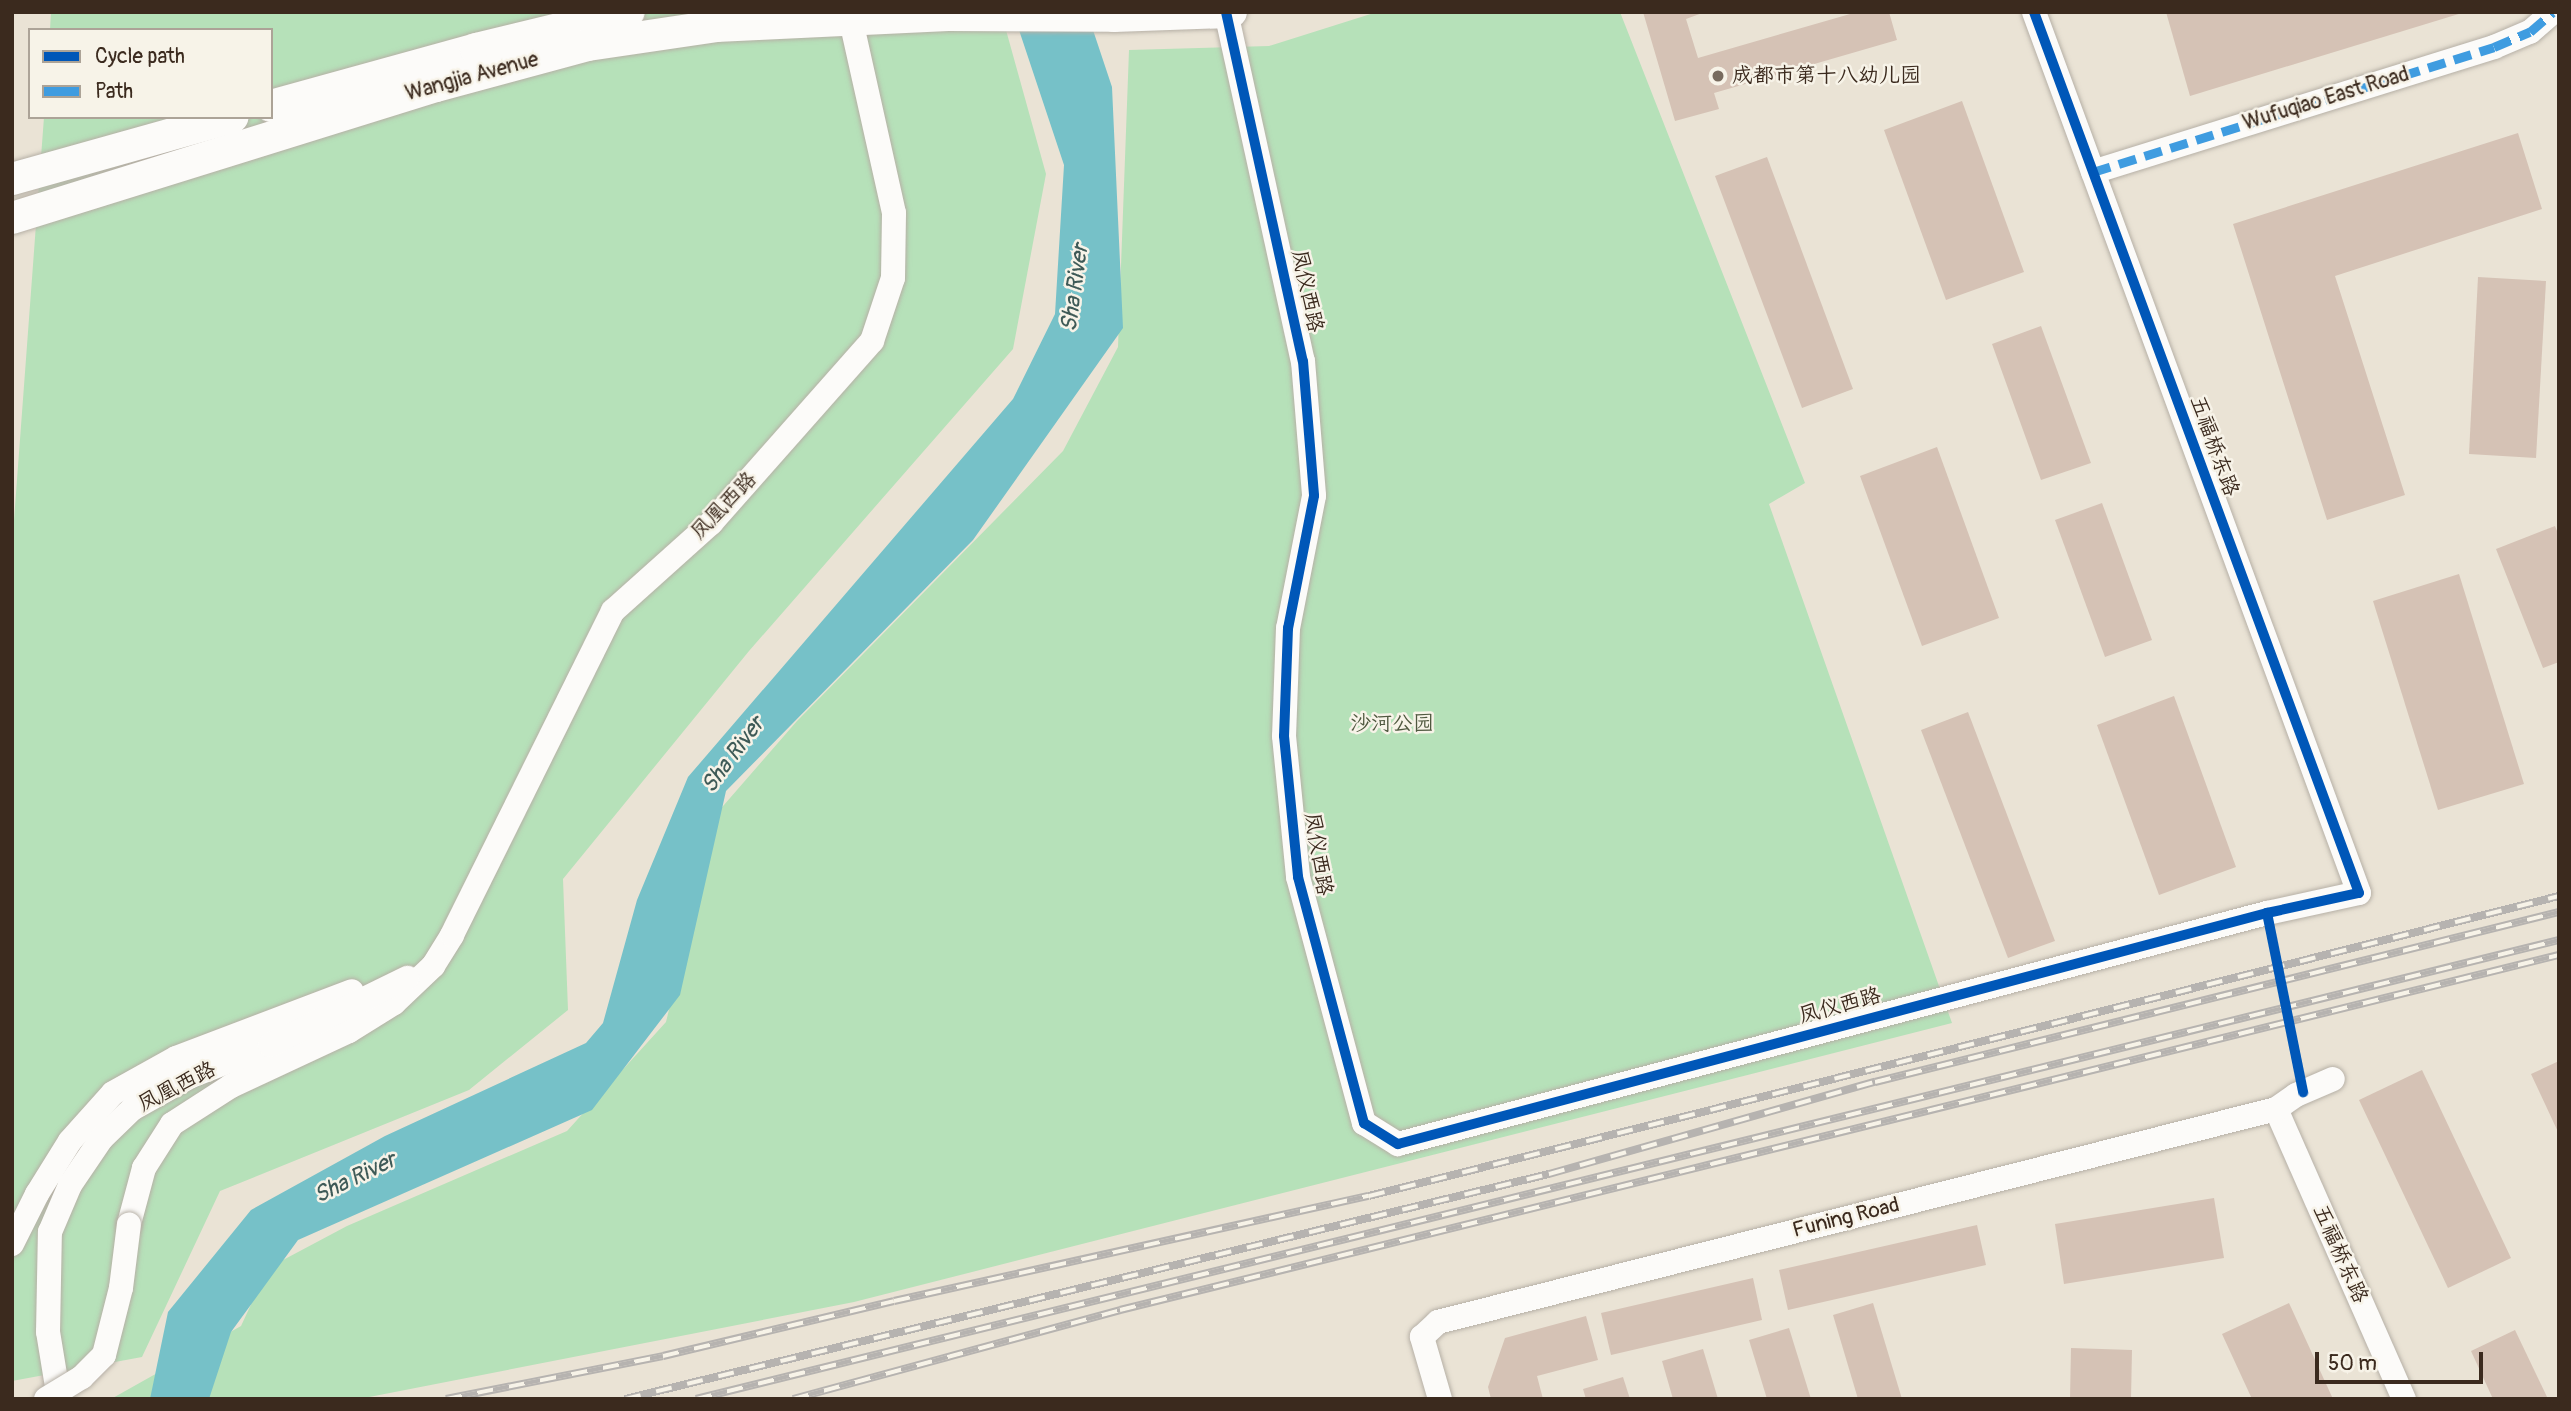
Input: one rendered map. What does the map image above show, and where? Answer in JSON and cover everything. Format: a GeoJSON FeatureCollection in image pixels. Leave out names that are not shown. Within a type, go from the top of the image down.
{"type":"FeatureCollection","features":[{"type":"Feature","properties":{"kind":"main road","name":"Wangjia Avenue"},"geometry":{"type":"LineString","coordinates":[[273,105],[476,49],[629,12]]}},
{"type":"Feature","properties":{"kind":"main road","name":"Wangjia Avenue"},"geometry":{"type":"LineString","coordinates":[[12,218],[436,86],[588,46],[716,26],[850,16],[1228,13]]}},
{"type":"Feature","properties":{"kind":"main road"},"geometry":{"type":"LineString","coordinates":[[12,179],[225,119]]}},
{"type":"Feature","properties":{"kind":"street","name":"五福桥东路"},"geometry":{"type":"LineString","coordinates":[[2034,12],[2359,892]]}},
{"type":"Feature","properties":{"kind":"street","name":"Wufuqiao East Road"},"geometry":{"type":"LineString","coordinates":[[2093,172],[2494,47],[2530,32],[2553,12]]}},
{"type":"Feature","properties":{"kind":"street","name":"凤仪西路"},"geometry":{"type":"LineString","coordinates":[[1228,13],[1303,362],[1314,496],[1288,628],[1284,736],[1298,877],[1364,1123],[1398,1144],[2267,913],[2359,892]]}},
{"type":"Feature","properties":{"kind":"street","name":"凤凰西路"},"geometry":{"type":"LineString","coordinates":[[46,1399],[82,1377],[104,1355],[121,1288],[129,1224],[144,1168],[172,1124],[231,1086],[349,1031],[394,1003],[433,966],[452,935],[613,611],[711,523],[873,341],[893,278],[894,213],[850,16]]}},
{"type":"Feature","properties":{"kind":"street","name":"凤凰西路"},"geometry":{"type":"LineString","coordinates":[[12,1244],[37,1195],[70,1141],[113,1093],[176,1058],[324,1000],[433,966]]}},
{"type":"Feature","properties":{"kind":"street","name":"凤凰西路"},"geometry":{"type":"LineString","coordinates":[[58,1399],[48,1332],[50,1232],[70,1185],[103,1138],[132,1110],[191,1076],[270,1045],[433,966]]}},
{"type":"Feature","properties":{"kind":"street","name":"Funing Road"},"geometry":{"type":"LineString","coordinates":[[1440,1399],[1422,1337],[1438,1322],[2276,1109],[2296,1095],[2333,1079]]}},
{"type":"Feature","properties":{"kind":"street","name":"五福桥东路"},"geometry":{"type":"LineString","coordinates":[[2276,1109],[2404,1399]]}},
{"type":"Feature","properties":{"kind":"green space"},"geometry":{"type":"Polygon","coordinates":[[[51,12],[1001,12],[1046,174],[1013,349],[749,651],[563,879],[568,1010],[469,1090],[220,1191],[142,1357],[12,1381],[12,547],[44,119],[273,119],[273,28],[50,28],[51,12]]]}},
{"type":"Feature","properties":{"kind":"green space","name":"沙河公园"},"geometry":{"type":"Polygon","coordinates":[[[1377,12],[1620,12],[1805,483],[1769,504],[1952,1023],[854,1302],[359,1399],[111,1399],[241,1326],[268,1268],[347,1226],[567,1131],[666,1022],[717,813],[797,721],[1063,451],[1118,347],[1129,50],[1269,46],[1377,12]]]}},
{"type":"Feature","properties":{"kind":"water","name":"Sha River"},"geometry":{"type":"Polygon","coordinates":[[[1013,12],[1087,12],[1112,87],[1123,328],[973,540],[726,791],[680,995],[592,1110],[298,1240],[231,1332],[209,1399],[150,1399],[168,1312],[251,1210],[385,1136],[586,1043],[603,1023],[637,900],[688,777],[1013,399],[1055,314],[1064,165],[1013,12]]]}},
{"type":"Feature","properties":{"kind":"building","name":"成都市第十八幼儿园"},"geometry":{"type":"Polygon","coordinates":[[[1643,12],[1705,12],[1686,19],[1698,58],[1857,12],[1889,12],[1897,40],[1714,93],[1719,109],[1675,121],[1643,12]]]}},
{"type":"Feature","properties":{"kind":"building"},"geometry":{"type":"Polygon","coordinates":[[[2166,12],[2462,12],[2462,13],[2190,96],[2166,12]]]}},
{"type":"Feature","properties":{"kind":"building"},"geometry":{"type":"Polygon","coordinates":[[[1962,101],[2024,272],[1946,300],[1884,130],[1962,101]]]}},
{"type":"Feature","properties":{"kind":"building"},"geometry":{"type":"Polygon","coordinates":[[[2518,133],[2542,209],[2335,276],[2405,495],[2327,520],[2233,224],[2518,133]]]}},
{"type":"Feature","properties":{"kind":"building"},"geometry":{"type":"Polygon","coordinates":[[[1767,157],[1853,389],[1802,408],[1715,176],[1767,157]]]}},
{"type":"Feature","properties":{"kind":"building"},"geometry":{"type":"Polygon","coordinates":[[[2478,277],[2546,281],[2536,458],[2469,454],[2478,277]]]}},
{"type":"Feature","properties":{"kind":"building"},"geometry":{"type":"Polygon","coordinates":[[[2041,326],[2091,463],[2041,480],[1992,344],[2041,326]]]}},
{"type":"Feature","properties":{"kind":"building"},"geometry":{"type":"Polygon","coordinates":[[[1937,447],[1999,618],[1922,646],[1860,476],[1937,447]]]}},
{"type":"Feature","properties":{"kind":"building"},"geometry":{"type":"Polygon","coordinates":[[[2102,503],[2152,640],[2105,657],[2055,520],[2102,503]]]}},
{"type":"Feature","properties":{"kind":"building"},"geometry":{"type":"Polygon","coordinates":[[[2555,526],[2559,536],[2559,662],[2543,668],[2496,549],[2555,526]]]}},
{"type":"Feature","properties":{"kind":"building"},"geometry":{"type":"Polygon","coordinates":[[[2459,574],[2524,784],[2438,810],[2373,601],[2459,574]]]}},
{"type":"Feature","properties":{"kind":"building"},"geometry":{"type":"Polygon","coordinates":[[[2174,696],[2236,867],[2159,895],[2097,725],[2174,696]]]}},
{"type":"Feature","properties":{"kind":"building"},"geometry":{"type":"Polygon","coordinates":[[[1968,712],[2055,941],[2008,958],[1921,730],[1968,712]]]}},
{"type":"Feature","properties":{"kind":"building"},"geometry":{"type":"Polygon","coordinates":[[[2559,1061],[2559,1134],[2531,1074],[2559,1061]]]}},
{"type":"Feature","properties":{"kind":"building"},"geometry":{"type":"Polygon","coordinates":[[[2422,1070],[2511,1258],[2448,1288],[2359,1100],[2422,1070]]]}},
{"type":"Feature","properties":{"kind":"building"},"geometry":{"type":"Polygon","coordinates":[[[2214,1198],[2224,1258],[2064,1284],[2055,1224],[2214,1198]]]}},
{"type":"Feature","properties":{"kind":"building"},"geometry":{"type":"Polygon","coordinates":[[[1977,1225],[1986,1265],[1788,1310],[1779,1270],[1977,1225]]]}},
{"type":"Feature","properties":{"kind":"building"},"geometry":{"type":"Polygon","coordinates":[[[1753,1278],[1762,1320],[1611,1355],[1601,1313],[1753,1278]]]}},
{"type":"Feature","properties":{"kind":"building"},"geometry":{"type":"Polygon","coordinates":[[[1873,1303],[1902,1399],[1858,1399],[1833,1315],[1873,1303]]]}},
{"type":"Feature","properties":{"kind":"building"},"geometry":{"type":"Polygon","coordinates":[[[2289,1303],[2333,1399],[2252,1399],[2222,1334],[2289,1303]]]}},
{"type":"Feature","properties":{"kind":"building"},"geometry":{"type":"Polygon","coordinates":[[[1586,1316],[1598,1360],[1537,1376],[1543,1399],[1491,1399],[1488,1387],[1505,1338],[1586,1316]]]}},
{"type":"Feature","properties":{"kind":"building"},"geometry":{"type":"Polygon","coordinates":[[[1789,1328],[1811,1399],[1767,1399],[1749,1340],[1789,1328]]]}},
{"type":"Feature","properties":{"kind":"building"},"geometry":{"type":"Polygon","coordinates":[[[2515,1330],[2548,1399],[2493,1399],[2471,1351],[2515,1330]]]}},
{"type":"Feature","properties":{"kind":"building"},"geometry":{"type":"Polygon","coordinates":[[[2071,1348],[2132,1350],[2131,1399],[2070,1399],[2071,1348]]]}},
{"type":"Feature","properties":{"kind":"building"},"geometry":{"type":"Polygon","coordinates":[[[1703,1349],[1718,1399],[1673,1399],[1662,1361],[1703,1349]]]}},
{"type":"Feature","properties":{"kind":"building"},"geometry":{"type":"Polygon","coordinates":[[[1623,1377],[1630,1399],[1586,1399],[1583,1389],[1623,1377]]]}},
{"type":"Feature","properties":{"kind":"railway"},"geometry":{"type":"LineString","coordinates":[[446,1399],[663,1356],[894,1301],[1369,1196],[2559,896]]}},
{"type":"Feature","properties":{"kind":"railway"},"geometry":{"type":"LineString","coordinates":[[625,1399],[1549,1174],[1875,1082],[2559,912]]}},
{"type":"Feature","properties":{"kind":"railway"},"geometry":{"type":"LineString","coordinates":[[696,1399],[2559,940]]}},
{"type":"Feature","properties":{"kind":"railway"},"geometry":{"type":"LineString","coordinates":[[793,1399],[1120,1310],[2559,955]]}},
{"type":"Feature","properties":{"kind":"marked path"},"geometry":{"type":"LineString","coordinates":[[2093,172],[2494,47],[2530,32],[2553,12]]}},
{"type":"Feature","properties":{"kind":"cycle path"},"geometry":{"type":"LineString","coordinates":[[1226,12],[1303,361],[1314,496],[1288,628],[1284,736],[1298,877],[1364,1123],[1398,1144],[2267,913],[2359,893],[2034,12]]}},
{"type":"Feature","properties":{"kind":"cycle path"},"geometry":{"type":"LineString","coordinates":[[2267,913],[2303,1092]]}},
{"type":"Feature","properties":{"kind":"place","name":"成都市第十八幼儿园"},"geometry":{"type":"Point","coordinates":[1718,76]}}]}
